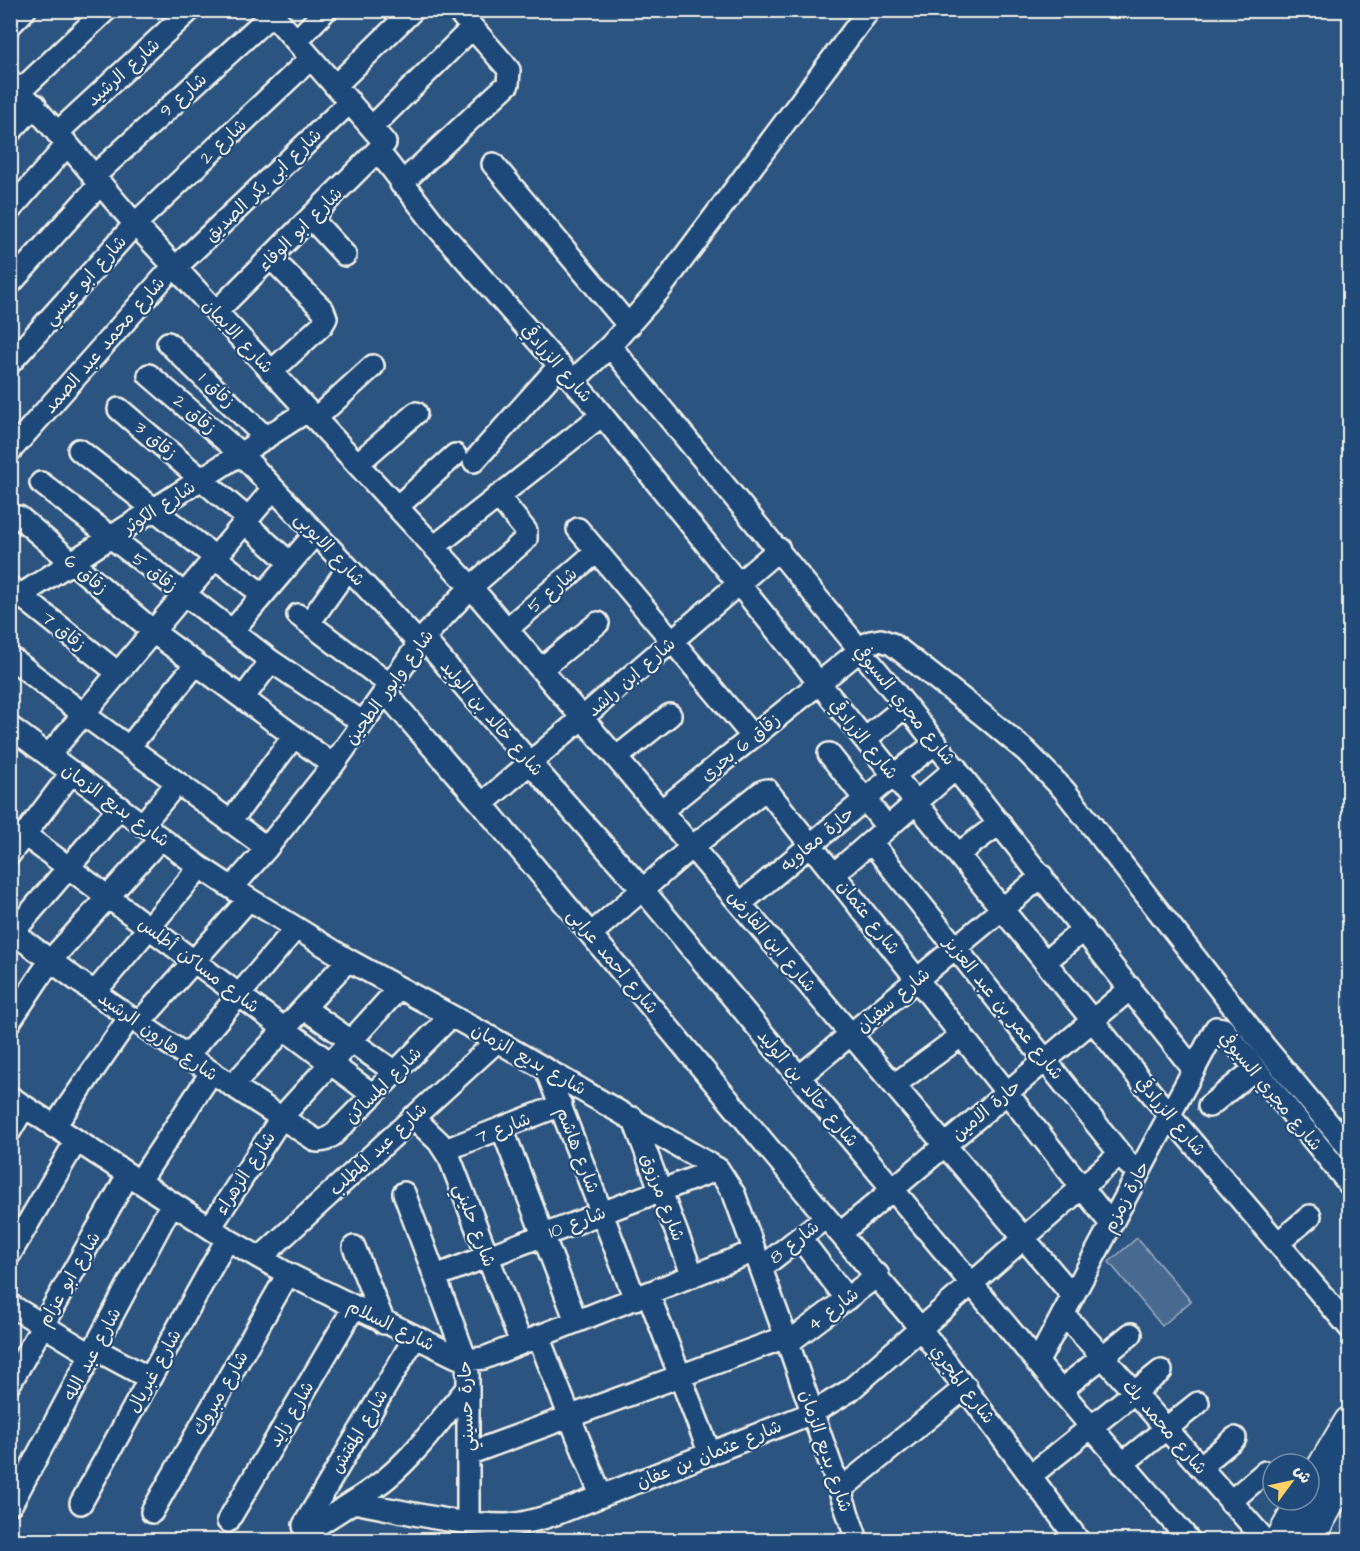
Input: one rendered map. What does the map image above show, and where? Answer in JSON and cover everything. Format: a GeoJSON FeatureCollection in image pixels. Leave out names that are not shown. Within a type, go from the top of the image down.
{"type":"FeatureCollection","features":[{"type":"Feature","properties":{"kind":"highway"},"geometry":{"type":"LineString","coordinates":[[1321,1472],[1350,1423]]}},
{"type":"Feature","properties":{"kind":"highway"},"geometry":{"type":"LineString","coordinates":[[1307,1540],[1350,1463]]}},
{"type":"Feature","properties":{"kind":"highway"},"geometry":{"type":"LineString","coordinates":[[1282,1540],[1297,1512]]}},
{"type":"Feature","properties":{"kind":"street"},"geometry":{"type":"LineString","coordinates":[[10,25],[25,10]]}},
{"type":"Feature","properties":{"kind":"street"},"geometry":{"type":"LineString","coordinates":[[10,132],[22,92],[106,10]]}},
{"type":"Feature","properties":{"kind":"street","name":"شارع الرشيد"},"geometry":{"type":"LineString","coordinates":[[10,210],[62,139],[190,10]]}},
{"type":"Feature","properties":{"kind":"street"},"geometry":{"type":"LineString","coordinates":[[296,41],[326,10]]}},
{"type":"Feature","properties":{"kind":"street"},"geometry":{"type":"LineString","coordinates":[[335,86],[413,10]]}},
{"type":"Feature","properties":{"kind":"street"},"geometry":{"type":"LineString","coordinates":[[401,184],[508,84],[509,70],[457,10]]}},
{"type":"Feature","properties":{"kind":"street"},"geometry":{"type":"LineString","coordinates":[[397,507],[465,458],[567,373],[610,346],[629,326],[662,288],[869,10]]}},
{"type":"Feature","properties":{"kind":"street","name":"شارع الزرادقي"},"geometry":{"type":"LineString","coordinates":[[270,12],[385,142],[381,148],[401,184],[602,415],[1169,1115],[1350,1328]]}},
{"type":"Feature","properties":{"kind":"street","name":"شارع 9"},"geometry":{"type":"LineString","coordinates":[[10,284],[96,180],[270,12]]}},
{"type":"Feature","properties":{"kind":"street"},"geometry":{"type":"LineString","coordinates":[[372,127],[472,28]]}},
{"type":"Feature","properties":{"kind":"street","name":"شارع 2"},"geometry":{"type":"LineString","coordinates":[[135,224],[311,58]]}},
{"type":"Feature","properties":{"kind":"street","name":"شارع الايمان"},"geometry":{"type":"LineString","coordinates":[[22,92],[135,224],[471,586]]}},
{"type":"Feature","properties":{"kind":"street","name":"شارع ابى بكر الصديق"},"geometry":{"type":"LineString","coordinates":[[175,267],[350,102]]}},
{"type":"Feature","properties":{"kind":"street","name":"شارع ابو الوفاء"},"geometry":{"type":"LineString","coordinates":[[216,312],[381,148]]}},
{"type":"Feature","properties":{"kind":"street"},"geometry":{"type":"LineString","coordinates":[[494,164],[629,326]]}},
{"type":"Feature","properties":{"kind":"street"},"geometry":{"type":"LineString","coordinates":[[311,218],[345,255]]}},
{"type":"Feature","properties":{"kind":"street","name":"شارع ابو عيسي"},"geometry":{"type":"LineString","coordinates":[[10,363],[135,224]]}},
{"type":"Feature","properties":{"kind":"street"},"geometry":{"type":"LineString","coordinates":[[271,258],[323,310],[326,318],[322,325],[271,372]]}},
{"type":"Feature","properties":{"kind":"street","name":"شارع محمد عبد الصمد"},"geometry":{"type":"LineString","coordinates":[[10,451],[175,267]]}},
{"type":"Feature","properties":{"kind":"street","name":"زقاق 1"},"geometry":{"type":"LineString","coordinates":[[168,343],[266,438]]}},
{"type":"Feature","properties":{"kind":"street","name":"شارع مجري السيوفي"},"geometry":{"type":"LineString","coordinates":[[610,346],[861,649],[1194,1070]]}},
{"type":"Feature","properties":{"kind":"street","name":"شارع الكوثر"},"geometry":{"type":"LineString","coordinates":[[14,595],[73,562],[266,438],[311,415],[373,366]]}},
{"type":"Feature","properties":{"kind":"street","name":"زقاق 2"},"geometry":{"type":"LineString","coordinates":[[148,375],[241,454]]}},
{"type":"Feature","properties":{"kind":"street","name":"زقاق 3"},"geometry":{"type":"LineString","coordinates":[[119,408],[202,479],[290,564]]}},
{"type":"Feature","properties":{"kind":"street"},"geometry":{"type":"LineString","coordinates":[[357,464],[416,413]]}},
{"type":"Feature","properties":{"kind":"street"},"geometry":{"type":"LineString","coordinates":[[434,547],[602,415]]}},
{"type":"Feature","properties":{"kind":"street"},"geometry":{"type":"LineString","coordinates":[[79,450],[263,595]]}},
{"type":"Feature","properties":{"kind":"street","name":"شارع الايوبى"},"geometry":{"type":"LineString","coordinates":[[241,454],[315,534],[421,640]]}},
{"type":"Feature","properties":{"kind":"street","name":"زقاق 5"},"geometry":{"type":"LineString","coordinates":[[41,483],[271,661],[362,722]]}},
{"type":"Feature","properties":{"kind":"street"},"geometry":{"type":"LineString","coordinates":[[49,755],[273,489]]}},
{"type":"Feature","properties":{"kind":"street","name":"شارع وابور الطحين"},"geometry":{"type":"LineString","coordinates":[[135,1020],[194,961],[267,848],[333,765],[421,640],[471,586],[526,539],[526,531],[498,496]]}},
{"type":"Feature","properties":{"kind":"street","name":"زقاق 6"},"geometry":{"type":"LineString","coordinates":[[19,517],[195,665],[333,765]]}},
{"type":"Feature","properties":{"kind":"street"},"geometry":{"type":"LineString","coordinates":[[578,529],[753,736]]}},
{"type":"Feature","properties":{"kind":"street"},"geometry":{"type":"LineString","coordinates":[[232,631],[315,534]]}},
{"type":"Feature","properties":{"kind":"street","name":"شارع ابن راشد"},"geometry":{"type":"LineString","coordinates":[[482,804],[779,549]]}},
{"type":"Feature","properties":{"kind":"street","name":"شارع 5"},"geometry":{"type":"LineString","coordinates":[[507,629],[597,551]]}},
{"type":"Feature","properties":{"kind":"street","name":"شارع احمد عرابى"},"geometry":{"type":"LineString","coordinates":[[348,568],[304,619],[387,687],[841,1233]]}},
{"type":"Feature","properties":{"kind":"street","name":"شارع ابن الفارض"},"geometry":{"type":"LineString","coordinates":[[471,586],[1073,1296]]}},
{"type":"Feature","properties":{"kind":"street","name":"زقاق 7"},"geometry":{"type":"LineString","coordinates":[[14,595],[118,673]]}},
{"type":"Feature","properties":{"kind":"street"},"geometry":{"type":"LineString","coordinates":[[541,669],[598,623]]}},
{"type":"Feature","properties":{"kind":"street","name":"شارع خالد بن الوليد"},"geometry":{"type":"LineString","coordinates":[[421,640],[643,890],[1122,1464],[1189,1540]]}},
{"type":"Feature","properties":{"kind":"street"},"geometry":{"type":"LineString","coordinates":[[861,649],[870,642],[881,640],[892,644],[984,716],[1064,790],[1264,1046],[1350,1149]]}},
{"type":"Feature","properties":{"kind":"street","name":"زقاق 6 بحرى"},"geometry":{"type":"LineString","coordinates":[[661,811],[861,649]]}},
{"type":"Feature","properties":{"kind":"street"},"geometry":{"type":"LineString","coordinates":[[10,657],[83,714],[267,848]]}},
{"type":"Feature","properties":{"kind":"street"},"geometry":{"type":"LineString","coordinates":[[243,698],[271,661]]}},
{"type":"Feature","properties":{"kind":"street"},"geometry":{"type":"LineString","coordinates":[[129,747],[195,665]]}},
{"type":"Feature","properties":{"kind":"street"},"geometry":{"type":"LineString","coordinates":[[865,739],[906,706]]}},
{"type":"Feature","properties":{"kind":"street"},"geometry":{"type":"LineString","coordinates":[[616,758],[670,715]]}},
{"type":"Feature","properties":{"kind":"street","name":"شارع بديع الزمان"},"geometry":{"type":"LineString","coordinates":[[10,728],[200,867],[296,928],[348,960],[633,1118],[718,1169],[734,1194],[857,1540]]}},
{"type":"Feature","properties":{"kind":"street"},"geometry":{"type":"LineString","coordinates":[[230,822],[294,736]]}},
{"type":"Feature","properties":{"kind":"street","name":"حارة معاويه"},"geometry":{"type":"LineString","coordinates":[[740,903],[894,775],[936,744]]}},
{"type":"Feature","properties":{"kind":"street"},"geometry":{"type":"LineString","coordinates":[[829,754],[887,827]]}},
{"type":"Feature","properties":{"kind":"street"},"geometry":{"type":"LineString","coordinates":[[834,874],[956,768]]}},
{"type":"Feature","properties":{"kind":"street"},"geometry":{"type":"LineString","coordinates":[[10,855],[72,772]]}},
{"type":"Feature","properties":{"kind":"street"},"geometry":{"type":"LineString","coordinates":[[143,824],[177,783]]}},
{"type":"Feature","properties":{"kind":"street","name":"شارع عثمان"},"geometry":{"type":"LineString","coordinates":[[591,934],[692,847],[765,790],[769,792],[1111,1224]]}},
{"type":"Feature","properties":{"kind":"street"},"geometry":{"type":"LineString","coordinates":[[11,932],[120,807]]}},
{"type":"Feature","properties":{"kind":"street"},"geometry":{"type":"LineString","coordinates":[[958,854],[1000,823]]}},
{"type":"Feature","properties":{"kind":"street","name":"شارع مساكن أطلس"},"geometry":{"type":"LineString","coordinates":[[25,835],[373,1095]]}},
{"type":"Feature","properties":{"kind":"street"},"geometry":{"type":"LineString","coordinates":[[10,1021],[50,961],[161,838]]}},
{"type":"Feature","properties":{"kind":"street","name":"شارع عمر بن عبد العزيز"},"geometry":{"type":"LineString","coordinates":[[871,842],[1137,1175]]}},
{"type":"Feature","properties":{"kind":"street"},"geometry":{"type":"LineString","coordinates":[[95,992],[200,867]]}},
{"type":"Feature","properties":{"kind":"street","name":"شارع سفيان"},"geometry":{"type":"LineString","coordinates":[[800,1077],[1042,876]]}},
{"type":"Feature","properties":{"kind":"street"},"geometry":{"type":"LineString","coordinates":[[187,1056],[296,928]]}},
{"type":"Feature","properties":{"kind":"street"},"geometry":{"type":"LineString","coordinates":[[1045,962],[1084,929]]}},
{"type":"Feature","properties":{"kind":"street","name":"شارع هارون الرشيد"},"geometry":{"type":"LineString","coordinates":[[11,932],[211,1073],[309,1136]]}},
{"type":"Feature","properties":{"kind":"street"},"geometry":{"type":"LineString","coordinates":[[232,1086],[348,960]]}},
{"type":"Feature","properties":{"kind":"street","name":"شارع الزهراء"},"geometry":{"type":"LineString","coordinates":[[218,1234],[281,1118],[399,988]]}},
{"type":"Feature","properties":{"kind":"street","name":"حارة الامين"},"geometry":{"type":"LineString","coordinates":[[841,1233],[1131,988]]}},
{"type":"Feature","properties":{"kind":"street"},"geometry":{"type":"LineString","coordinates":[[304,1008],[395,1072]]}},
{"type":"Feature","properties":{"kind":"street","name":"شارع المساكن"},"geometry":{"type":"LineString","coordinates":[[309,1136],[316,1141],[325,1140],[451,1016]]}},
{"type":"Feature","properties":{"kind":"street"},"geometry":{"type":"LineString","coordinates":[[54,1127],[135,1020]]}},
{"type":"Feature","properties":{"kind":"street","name":"شارع مجري السيوفي"},"geometry":{"type":"LineString","coordinates":[[1214,1031],[1220,1027],[1223,1029],[1350,1185]]}},
{"type":"Feature","properties":{"kind":"street","name":"حارة زمزم"},"geometry":{"type":"LineString","coordinates":[[1037,1362],[1214,1031]]}},
{"type":"Feature","properties":{"kind":"street"},"geometry":{"type":"LineString","coordinates":[[894,1085],[962,1035]]}},
{"type":"Feature","properties":{"kind":"street","name":"شارع عبد المطلب"},"geometry":{"type":"LineString","coordinates":[[260,1258],[497,1041]]}},
{"type":"Feature","properties":{"kind":"street","name":"شارع هاشم"},"geometry":{"type":"LineString","coordinates":[[546,1069],[602,1213],[680,1376],[710,1454]]}},
{"type":"Feature","properties":{"kind":"street"},"geometry":{"type":"LineString","coordinates":[[1209,1106],[1255,1069]]}},
{"type":"Feature","properties":{"kind":"street","name":"شارع ابو عزام"},"geometry":{"type":"LineString","coordinates":[[10,1383],[43,1325],[134,1179],[211,1073]]}},
{"type":"Feature","properties":{"kind":"street"},"geometry":{"type":"LineString","coordinates":[[10,1131],[17,1102]]}},
{"type":"Feature","properties":{"kind":"street","name":"شارع السلام"},"geometry":{"type":"LineString","coordinates":[[17,1102],[218,1234],[288,1274],[384,1323],[466,1360]]}},
{"type":"Feature","properties":{"kind":"street","name":"شارع 7"},"geometry":{"type":"LineString","coordinates":[[445,1150],[561,1106]]}},
{"type":"Feature","properties":{"kind":"street","name":"شارع حليني"},"geometry":{"type":"LineString","coordinates":[[413,1117],[445,1150],[487,1256],[570,1417],[601,1496]]}},
{"type":"Feature","properties":{"kind":"street","name":"شارع مرزوق"},"geometry":{"type":"LineString","coordinates":[[633,1118],[693,1276]]}},
{"type":"Feature","properties":{"kind":"street"},"geometry":{"type":"LineString","coordinates":[[502,1128],[576,1322]]}},
{"type":"Feature","properties":{"kind":"street"},"geometry":{"type":"LineString","coordinates":[[10,1254],[76,1141]]}},
{"type":"Feature","properties":{"kind":"street","name":"شارع عثمان بن عفان"},"geometry":{"type":"LineString","coordinates":[[353,1502],[468,1522],[507,1525],[521,1523],[548,1516],[601,1496],[812,1413],[849,1392],[1120,1154]]}},
{"type":"Feature","properties":{"kind":"street","name":"شارع 10"},"geometry":{"type":"LineString","coordinates":[[436,1276],[718,1169]]}},
{"type":"Feature","properties":{"kind":"street","name":"حارة حسيني"},"geometry":{"type":"LineString","coordinates":[[404,1193],[466,1360],[468,1522]]}},
{"type":"Feature","properties":{"kind":"street","name":"شارع عبد الله"},"geometry":{"type":"LineString","coordinates":[[12,1503],[172,1203]]}},
{"type":"Feature","properties":{"kind":"street"},"geometry":{"type":"LineString","coordinates":[[1278,1243],[1310,1216]]}},
{"type":"Feature","properties":{"kind":"street","name":"شارع 8"},"geometry":{"type":"LineString","coordinates":[[758,1260],[800,1238],[826,1217]]}},
{"type":"Feature","properties":{"kind":"street","name":"شارع المجري"},"geometry":{"type":"LineString","coordinates":[[841,1233],[878,1275],[966,1387],[1078,1540]]}},
{"type":"Feature","properties":{"kind":"street","name":"شارع غبريال"},"geometry":{"type":"LineString","coordinates":[[81,1503],[149,1378],[218,1234]]}},
{"type":"Feature","properties":{"kind":"street"},"geometry":{"type":"LineString","coordinates":[[800,1238],[847,1299]]}},
{"type":"Feature","properties":{"kind":"street"},"geometry":{"type":"LineString","coordinates":[[354,1247],[384,1323]]}},
{"type":"Feature","properties":{"kind":"street"},"geometry":{"type":"LineString","coordinates":[[466,1360],[484,1358],[693,1276],[758,1260]]}},
{"type":"Feature","properties":{"kind":"street","name":"شارع مبروك"},"geometry":{"type":"LineString","coordinates":[[152,1512],[288,1274]]}},
{"type":"Feature","properties":{"kind":"street","name":"شارع 4"},"geometry":{"type":"LineString","coordinates":[[468,1454],[680,1376],[787,1340],[878,1275]]}},
{"type":"Feature","properties":{"kind":"street"},"geometry":{"type":"LineString","coordinates":[[10,1305],[93,1352],[149,1378]]}},
{"type":"Feature","properties":{"kind":"street","name":"شارع زايد"},"geometry":{"type":"LineString","coordinates":[[228,1521],[354,1307]]}},
{"type":"Feature","properties":{"kind":"street","name":"شارع محمد بك"},"geometry":{"type":"LineString","coordinates":[[1063,1314],[1103,1356],[1265,1540]]}},
{"type":"Feature","properties":{"kind":"street"},"geometry":{"type":"LineString","coordinates":[[1061,1390],[1131,1334]]}},
{"type":"Feature","properties":{"kind":"street","name":"شارع المفتش"},"geometry":{"type":"LineString","coordinates":[[353,1502],[308,1531],[305,1530],[304,1525],[415,1337]]}},
{"type":"Feature","properties":{"kind":"street"},"geometry":{"type":"LineString","coordinates":[[1030,1476],[1161,1371]]}},
{"type":"Feature","properties":{"kind":"street"},"geometry":{"type":"LineString","coordinates":[[353,1502],[390,1475],[406,1459],[468,1387]]}},
{"type":"Feature","properties":{"kind":"street"},"geometry":{"type":"LineString","coordinates":[[840,1490],[966,1387]]}},
{"type":"Feature","properties":{"kind":"street"},"geometry":{"type":"LineString","coordinates":[[1122,1464],[1198,1403]]}},
{"type":"Feature","properties":{"kind":"street"},"geometry":{"type":"LineString","coordinates":[[1200,1467],[1235,1438]]}},
{"type":"Feature","properties":{"kind":"street"},"geometry":{"type":"LineString","coordinates":[[1230,1502],[1261,1475]]}},
{"type":"Feature","properties":{"kind":"shaded area"},"geometry":{"type":"Polygon","coordinates":[[[1137,1238],[1191,1301],[1162,1326],[1109,1262],[1137,1238]]]}}]}
